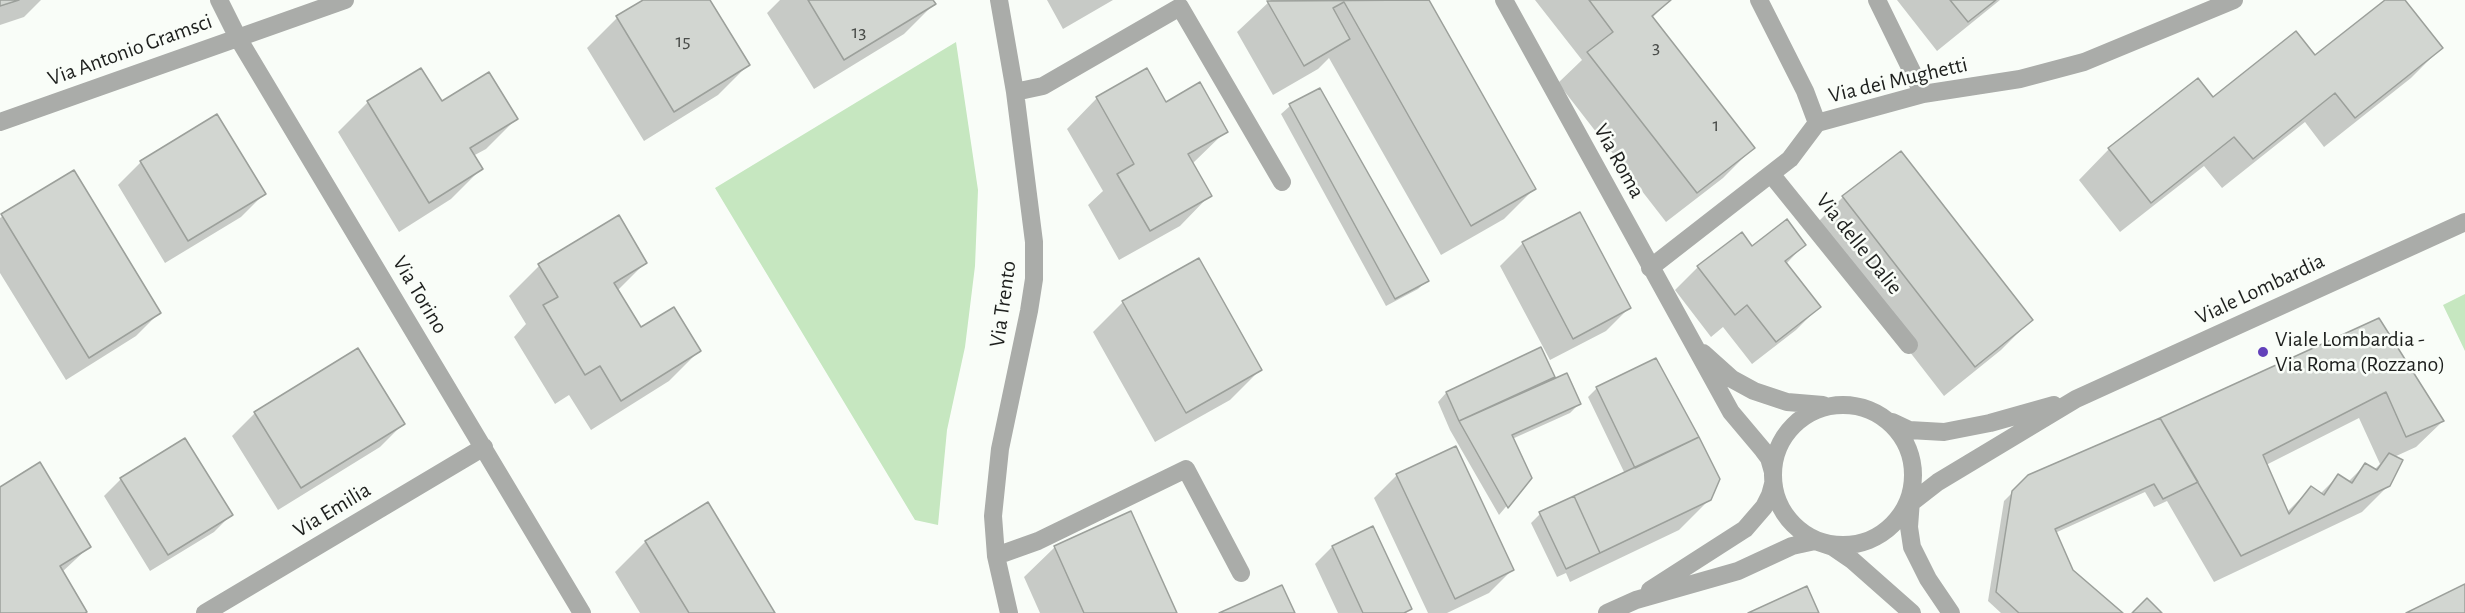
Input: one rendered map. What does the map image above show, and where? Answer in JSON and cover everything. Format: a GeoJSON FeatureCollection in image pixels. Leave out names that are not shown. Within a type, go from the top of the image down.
{"type":"FeatureCollection","features":[{"type":"Feature","properties":{"kind":"street","name":"Via Torino"},"geometry":{"type":"LineString","coordinates":[[219,0],[238,38],[582,613]]}},
{"type":"Feature","properties":{"kind":"street","name":"Via Antonio Gramsci"},"geometry":{"type":"LineString","coordinates":[[0,122],[345,0]]}},
{"type":"Feature","properties":{"kind":"street","name":"Via Trento"},"geometry":{"type":"LineString","coordinates":[[999,0],[1015,92],[1034,242],[1034,279],[1000,449],[993,516],[996,556],[1009,613]]}},
{"type":"Feature","properties":{"kind":"street","name":"Via Roma"},"geometry":{"type":"LineString","coordinates":[[1504,0],[1731,412],[1769,458],[1773,477]]}},
{"type":"Feature","properties":{"kind":"street"},"geometry":{"type":"LineString","coordinates":[[1759,0],[1805,91],[1817,123]]}},
{"type":"Feature","properties":{"kind":"street"},"geometry":{"type":"LineString","coordinates":[[1877,0],[1923,94]]}},
{"type":"Feature","properties":{"kind":"street","name":"Via dei Mughetti"},"geometry":{"type":"LineString","coordinates":[[1650,268],[1790,159],[1817,123],[1923,94],[2020,80],[2084,62],[2231,0]]}},
{"type":"Feature","properties":{"kind":"street"},"geometry":{"type":"LineString","coordinates":[[1015,92],[1043,86],[1180,7],[1282,182]]}},
{"type":"Feature","properties":{"kind":"street","name":"Via delle Dalie"},"geometry":{"type":"LineString","coordinates":[[1771,174],[1909,345]]}},
{"type":"Feature","properties":{"kind":"street","name":"Viale Lombardia"},"geometry":{"type":"LineString","coordinates":[[1899,518],[1911,503],[1938,482],[2076,399],[2465,222]]}},
{"type":"Feature","properties":{"kind":"street","name":"Via Roma"},"geometry":{"type":"LineString","coordinates":[[1693,344],[1732,379],[1754,391],[1796,403],[1837,405]]}},
{"type":"Feature","properties":{"kind":"street","name":"Viale Lombardia"},"geometry":{"type":"LineString","coordinates":[[1880,415],[1909,430],[1944,432],[1990,423],[2076,399]]}},
{"type":"Feature","properties":{"kind":"street"},"geometry":{"type":"LineString","coordinates":[[1636,600],[1745,529],[1768,501],[1776,452],[1784,435],[1793,425],[1814,411],[1837,405],[1854,405],[1880,415],[1894,426],[1907,446],[1913,465],[1909,526],[1916,558],[1951,613]]}},
{"type":"Feature","properties":{"kind":"street","name":"Via Emilia"},"geometry":{"type":"LineString","coordinates":[[205,613],[484,447]]}},
{"type":"Feature","properties":{"kind":"street"},"geometry":{"type":"LineString","coordinates":[[996,556],[1038,541],[1186,469],[1241,573]]}},
{"type":"Feature","properties":{"kind":"street"},"geometry":{"type":"LineString","coordinates":[[1773,477],[1778,503],[1789,520],[1804,534],[1852,560],[1912,613]]}},
{"type":"Feature","properties":{"kind":"street"},"geometry":{"type":"LineString","coordinates":[[1607,613],[1636,600],[1738,571],[1802,543],[1822,542],[1845,545],[1865,542],[1886,531],[1899,518],[1907,503],[1913,483]]}},
{"type":"Feature","properties":{"kind":"green space"},"geometry":{"type":"Polygon","coordinates":[[[956,42],[978,190],[975,266],[965,347],[947,430],[938,525],[915,520],[715,188],[956,42]]]}},
{"type":"Feature","properties":{"kind":"green space"},"geometry":{"type":"Polygon","coordinates":[[[2465,294],[2465,351],[2443,305],[2465,294]]]}},
{"type":"Feature","properties":{"kind":"building"},"geometry":{"type":"Polygon","coordinates":[[[0,0],[19,0],[0,6],[0,0]]]}},
{"type":"Feature","properties":{"kind":"building"},"geometry":{"type":"Polygon","coordinates":[[[643,0],[710,0],[750,65],[674,112],[616,16],[643,0]]]}},
{"type":"Feature","properties":{"kind":"building"},"geometry":{"type":"Polygon","coordinates":[[[808,0],[933,0],[936,4],[844,60],[808,0]]]}},
{"type":"Feature","properties":{"kind":"building"},"geometry":{"type":"Polygon","coordinates":[[[1429,0],[1536,189],[1471,226],[1344,2],[1333,8],[1350,39],[1304,66],[1267,1],[1429,0]]]}},
{"type":"Feature","properties":{"kind":"building"},"geometry":{"type":"Polygon","coordinates":[[[1589,0],[1671,0],[1652,16],[1755,148],[1697,193],[1587,52],[1613,32],[1589,0]]]}},
{"type":"Feature","properties":{"kind":"building"},"geometry":{"type":"Polygon","coordinates":[[[1950,0],[1996,0],[1968,22],[1950,0]]]}},
{"type":"Feature","properties":{"kind":"building"},"geometry":{"type":"Polygon","coordinates":[[[2385,0],[2405,0],[2443,48],[2355,118],[2335,93],[2253,159],[2234,137],[2151,203],[2108,148],[2198,78],[2213,97],[2296,31],[2315,55],[2385,0]]]}},
{"type":"Feature","properties":{"kind":"building"},"geometry":{"type":"Polygon","coordinates":[[[421,68],[442,101],[489,72],[518,119],[470,148],[483,169],[429,203],[367,101],[421,68]]]}},
{"type":"Feature","properties":{"kind":"building"},"geometry":{"type":"Polygon","coordinates":[[[1147,68],[1166,102],[1200,82],[1228,132],[1188,154],[1212,196],[1150,231],[1117,174],[1134,164],[1096,97],[1147,68]]]}},
{"type":"Feature","properties":{"kind":"building"},"geometry":{"type":"Polygon","coordinates":[[[1320,88],[1429,281],[1395,299],[1289,104],[1320,88]]]}},
{"type":"Feature","properties":{"kind":"building"},"geometry":{"type":"Polygon","coordinates":[[[217,114],[266,194],[188,241],[140,161],[217,114]]]}},
{"type":"Feature","properties":{"kind":"building"},"geometry":{"type":"Polygon","coordinates":[[[1901,151],[2033,320],[1975,367],[1842,196],[1901,151]]]}},
{"type":"Feature","properties":{"kind":"building"},"geometry":{"type":"Polygon","coordinates":[[[74,170],[161,313],[89,358],[1,214],[74,170]]]}},
{"type":"Feature","properties":{"kind":"building"},"geometry":{"type":"Polygon","coordinates":[[[1580,212],[1631,308],[1573,339],[1522,242],[1580,212]]]}},
{"type":"Feature","properties":{"kind":"building"},"geometry":{"type":"Polygon","coordinates":[[[619,215],[647,263],[614,283],[641,327],[674,307],[701,351],[621,401],[600,366],[585,375],[543,305],[558,297],[538,264],[619,215]]]}},
{"type":"Feature","properties":{"kind":"building"},"geometry":{"type":"Polygon","coordinates":[[[1787,219],[1806,245],[1785,261],[1821,307],[1776,342],[1747,305],[1735,315],[1697,266],[1742,232],[1752,246],[1787,219]]]}},
{"type":"Feature","properties":{"kind":"building"},"geometry":{"type":"Polygon","coordinates":[[[1199,258],[1262,370],[1186,413],[1122,301],[1199,258]]]}},
{"type":"Feature","properties":{"kind":"building"},"geometry":{"type":"Polygon","coordinates":[[[2379,318],[2444,421],[2406,437],[2386,392],[2263,455],[2289,514],[2311,486],[2324,495],[2338,474],[2352,483],[2365,463],[2377,470],[2389,453],[2403,460],[2390,486],[2241,556],[2160,418],[2379,318]]]}},
{"type":"Feature","properties":{"kind":"building"},"geometry":{"type":"Polygon","coordinates":[[[1541,347],[1555,377],[1459,421],[1446,392],[1541,347]]]}},
{"type":"Feature","properties":{"kind":"building"},"geometry":{"type":"Polygon","coordinates":[[[358,348],[405,424],[301,488],[254,412],[358,348]]]}},
{"type":"Feature","properties":{"kind":"building"},"geometry":{"type":"Polygon","coordinates":[[[1656,358],[1699,437],[1635,468],[1596,387],[1656,358]]]}},
{"type":"Feature","properties":{"kind":"building"},"geometry":{"type":"Polygon","coordinates":[[[1567,373],[1581,404],[1512,435],[1532,478],[1508,508],[1459,421],[1567,373]]]}},
{"type":"Feature","properties":{"kind":"building"},"geometry":{"type":"Polygon","coordinates":[[[2160,418],[2198,482],[2163,499],[2154,484],[2055,529],[2073,570],[2123,613],[2019,613],[1996,592],[2012,491],[2028,475],[2160,418]]]}},
{"type":"Feature","properties":{"kind":"building"},"geometry":{"type":"Polygon","coordinates":[[[1699,437],[1720,479],[1711,500],[1600,553],[1574,496],[1699,437]]]}},
{"type":"Feature","properties":{"kind":"building"},"geometry":{"type":"Polygon","coordinates":[[[185,438],[233,515],[168,555],[120,478],[185,438]]]}},
{"type":"Feature","properties":{"kind":"building"},"geometry":{"type":"Polygon","coordinates":[[[1456,446],[1514,570],[1455,599],[1396,474],[1456,446]]]}},
{"type":"Feature","properties":{"kind":"building"},"geometry":{"type":"Polygon","coordinates":[[[40,462],[91,547],[60,566],[87,612],[85,613],[0,613],[0,487],[40,462]]]}},
{"type":"Feature","properties":{"kind":"building"},"geometry":{"type":"Polygon","coordinates":[[[1574,496],[1600,553],[1566,569],[1539,512],[1574,496]]]}},
{"type":"Feature","properties":{"kind":"building"},"geometry":{"type":"Polygon","coordinates":[[[708,502],[775,613],[689,613],[645,541],[708,502]]]}},
{"type":"Feature","properties":{"kind":"building"},"geometry":{"type":"Polygon","coordinates":[[[1131,511],[1177,613],[1084,613],[1054,546],[1131,511]]]}},
{"type":"Feature","properties":{"kind":"building"},"geometry":{"type":"Polygon","coordinates":[[[1373,526],[1412,609],[1404,613],[1363,613],[1332,546],[1373,526]]]}},
{"type":"Feature","properties":{"kind":"building"},"geometry":{"type":"Polygon","coordinates":[[[2465,584],[2465,613],[2406,613],[2465,584]]]}},
{"type":"Feature","properties":{"kind":"building"},"geometry":{"type":"Polygon","coordinates":[[[1282,585],[1295,613],[1219,613],[1282,585]]]}},
{"type":"Feature","properties":{"kind":"building"},"geometry":{"type":"Polygon","coordinates":[[[1807,586],[1819,613],[1748,613],[1807,586]]]}},
{"type":"Feature","properties":{"kind":"building"},"geometry":{"type":"Polygon","coordinates":[[[2147,598],[2162,613],[2132,613],[2147,598]]]}},
{"type":"Feature","properties":{"kind":"place","name":"Viale Lombardia - Via Roma (Rozzano)"},"geometry":{"type":"Point","coordinates":[2263,352]}}]}
